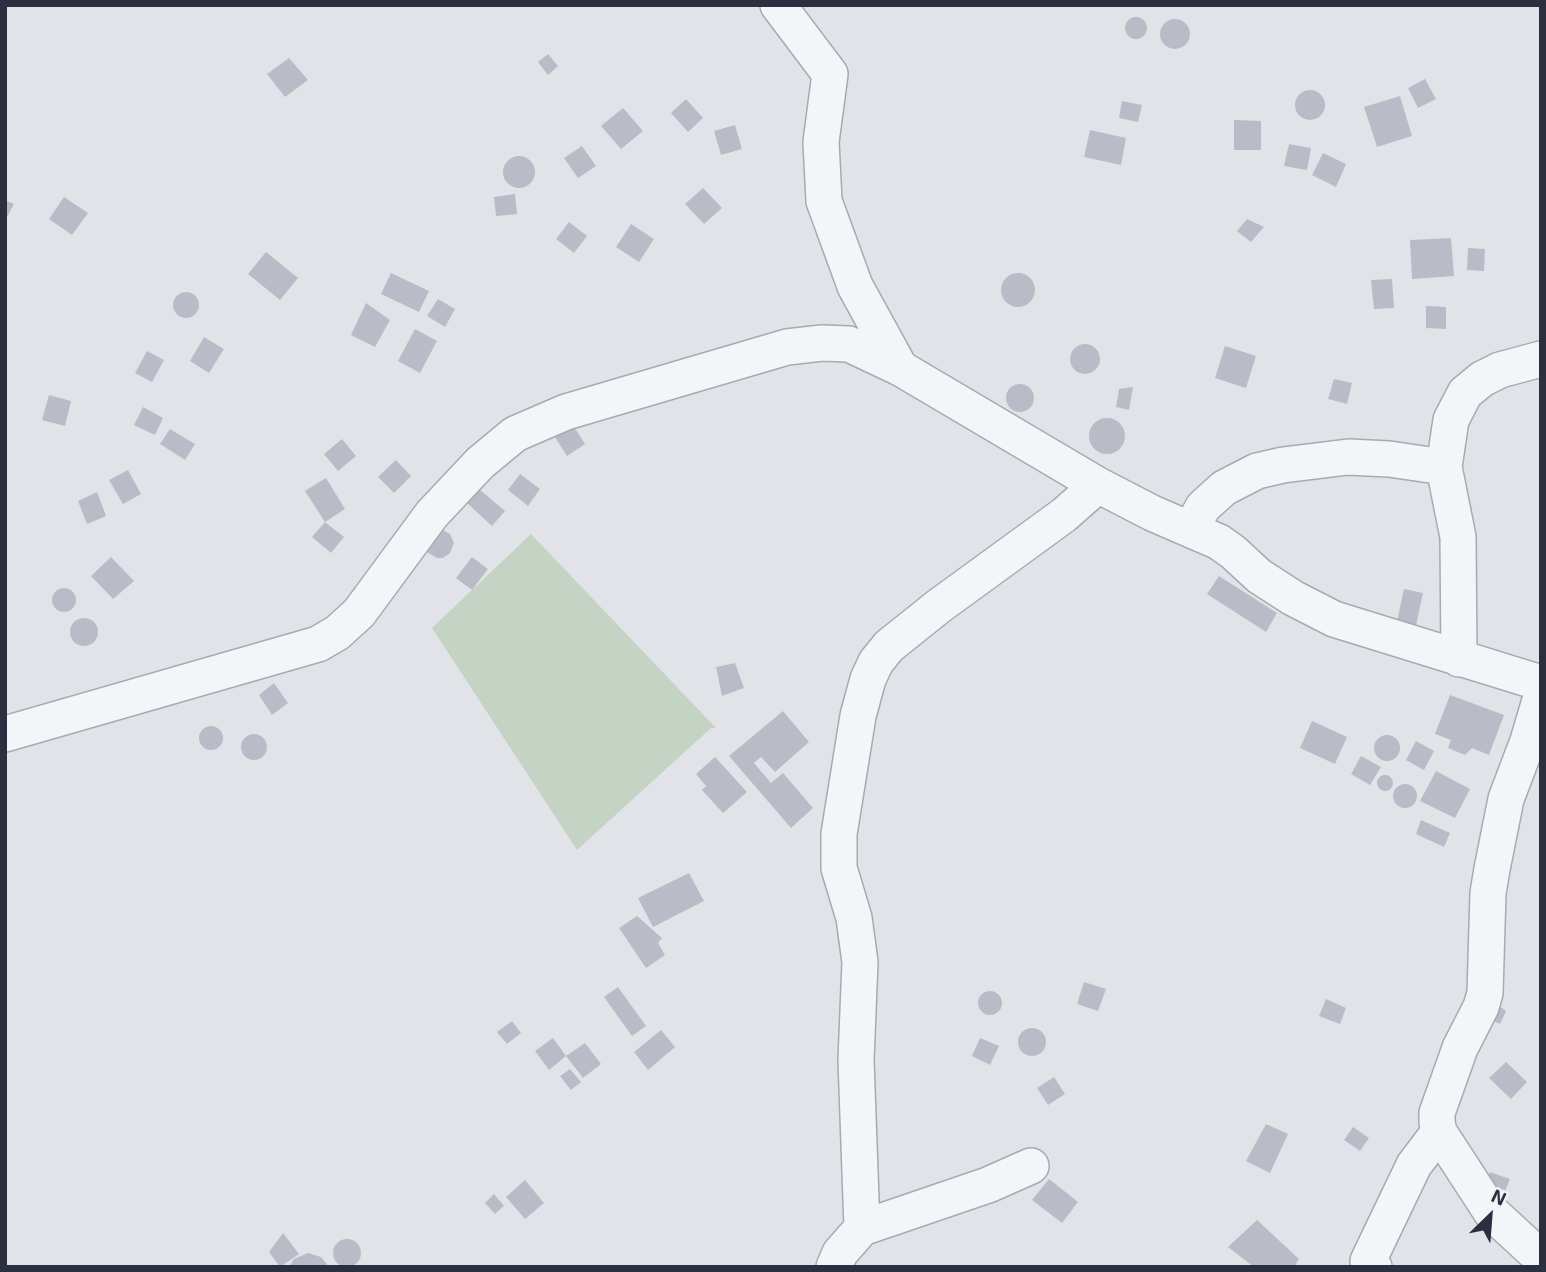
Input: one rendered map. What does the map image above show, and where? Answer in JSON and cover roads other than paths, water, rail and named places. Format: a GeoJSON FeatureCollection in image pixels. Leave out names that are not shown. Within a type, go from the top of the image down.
{"type":"FeatureCollection","features":[{"type":"Feature","properties":{"kind":"street"},"geometry":{"type":"LineString","coordinates":[[778,5],[830,74],[821,142],[824,201],[855,286],[900,368]]}},
{"type":"Feature","properties":{"kind":"street"},"geometry":{"type":"LineString","coordinates":[[5,734],[318,644],[337,633],[359,613],[432,514],[480,463],[515,433],[566,412],[787,347],[822,343],[849,344],[900,368],[1098,485],[1226,547],[1259,576],[1293,598],[1334,619],[1541,683]]}},
{"type":"Feature","properties":{"kind":"street"},"geometry":{"type":"LineString","coordinates":[[1459,659],[1458,537],[1444,467],[1451,420],[1465,393],[1482,379],[1500,370],[1541,359]]}},
{"type":"Feature","properties":{"kind":"street"},"geometry":{"type":"LineString","coordinates":[[1191,529],[1203,507],[1224,488],[1257,471],[1348,457],[1389,459],[1444,467]]}},
{"type":"Feature","properties":{"kind":"street"},"geometry":{"type":"LineString","coordinates":[[862,1228],[856,1060],[860,961],[853,918],[839,869],[839,834],[858,716],[867,679],[889,646],[1064,514],[1098,485]]}},
{"type":"Feature","properties":{"kind":"street"},"geometry":{"type":"LineString","coordinates":[[1541,696],[1528,741],[1506,799],[1492,869],[1488,893],[1485,993],[1481,1007],[1460,1048],[1437,1113],[1440,1132],[1491,1212],[1541,1258]]}},
{"type":"Feature","properties":{"kind":"street"},"geometry":{"type":"LineString","coordinates":[[1374,1267],[1368,1262],[1414,1165],[1440,1132]]}},
{"type":"Feature","properties":{"kind":"street"},"geometry":{"type":"LineString","coordinates":[[834,1267],[840,1253],[862,1228],[988,1185],[1031,1166]]}}]}
